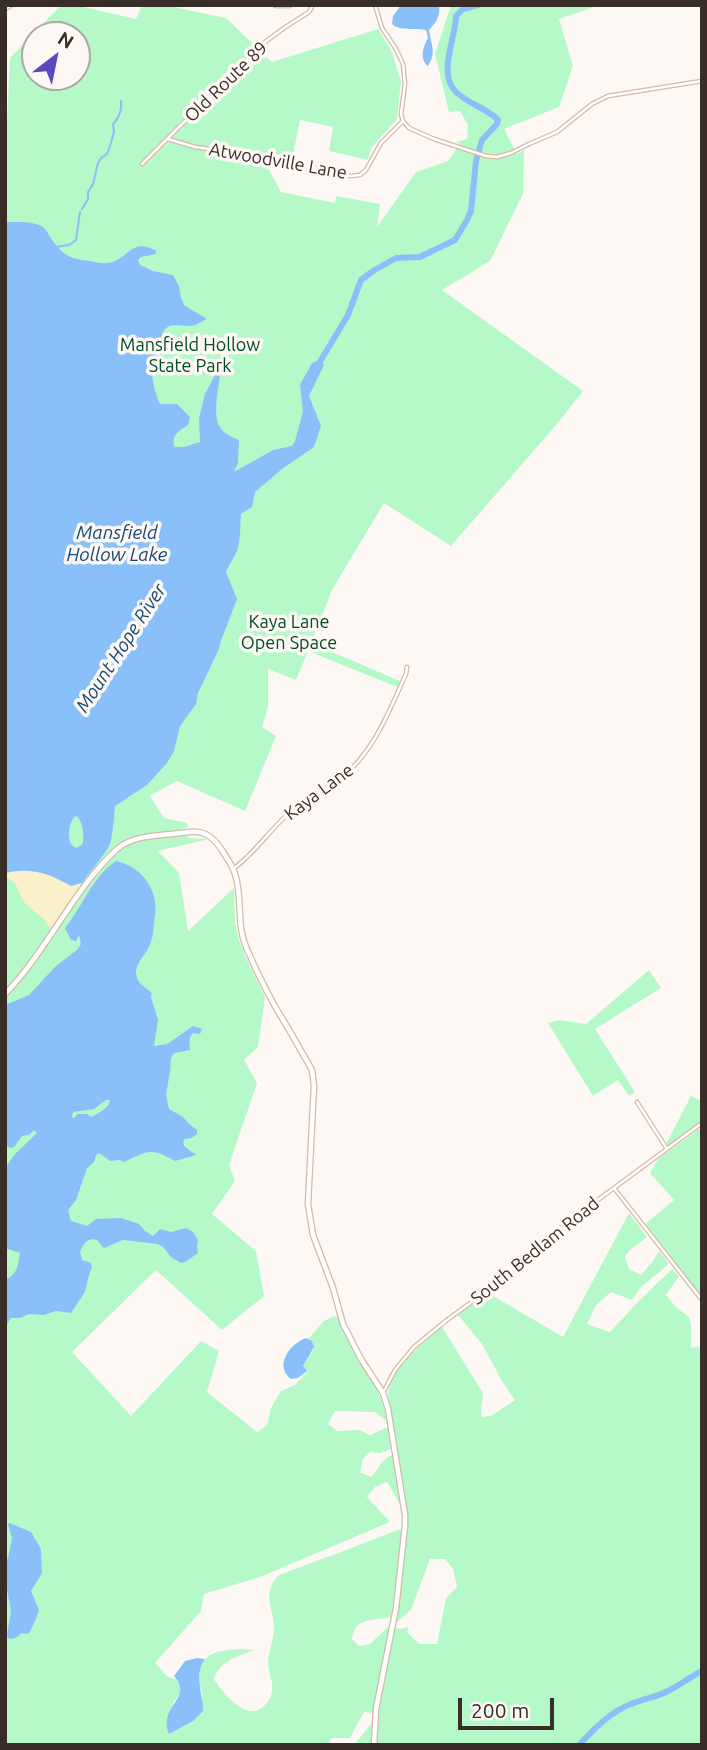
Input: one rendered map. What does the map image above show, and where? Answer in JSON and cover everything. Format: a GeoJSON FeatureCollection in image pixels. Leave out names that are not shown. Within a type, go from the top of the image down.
{"type":"FeatureCollection","features":[{"type":"Feature","properties":{"kind":"street"},"geometry":{"type":"LineString","coordinates":[[5,8],[10,5]]}},
{"type":"Feature","properties":{"kind":"street"},"geometry":{"type":"LineString","coordinates":[[276,5],[289,5]]}},
{"type":"Feature","properties":{"kind":"street","name":"Old Route 89"},"geometry":{"type":"LineString","coordinates":[[142,164],[261,45],[309,12],[313,5]]}},
{"type":"Feature","properties":{"kind":"street"},"geometry":{"type":"LineString","coordinates":[[375,5],[382,28],[403,64],[403,121],[418,132],[486,156],[512,153],[558,132],[592,104],[608,96],[702,81]]}},
{"type":"Feature","properties":{"kind":"street","name":"Atwoodville Lane"},"geometry":{"type":"LineString","coordinates":[[169,139],[195,146],[279,159],[351,176],[360,175],[366,170],[381,143],[403,121]]}},
{"type":"Feature","properties":{"kind":"street","name":"Kaya Lane"},"geometry":{"type":"LineString","coordinates":[[233,869],[249,856],[288,814],[355,766],[379,730],[407,667]]}},
{"type":"Feature","properties":{"kind":"street"},"geometry":{"type":"LineString","coordinates":[[5,994],[80,895],[115,851],[125,843],[138,838],[198,832],[206,833],[214,839],[233,869],[245,944],[267,990],[312,1070],[314,1085],[307,1204],[313,1235],[351,1342],[383,1393],[388,1409],[404,1504],[405,1526],[393,1625],[376,1709],[374,1745]]}},
{"type":"Feature","properties":{"kind":"street"},"geometry":{"type":"LineString","coordinates":[[637,1102],[667,1149]]}},
{"type":"Feature","properties":{"kind":"street","name":"South Bedlam Road"},"geometry":{"type":"LineString","coordinates":[[383,1393],[395,1370],[414,1347],[514,1270],[540,1244],[702,1124]]}},
{"type":"Feature","properties":{"kind":"street"},"geometry":{"type":"LineString","coordinates":[[614,1188],[702,1300]]}},
{"type":"Feature","properties":{"kind":"green space","name":"Mansfield Hollow State Park"},"geometry":{"type":"Polygon","coordinates":[[[61,5],[75,5],[136,19],[142,5],[164,5],[226,18],[272,62],[378,29],[391,50],[401,81],[397,119],[371,148],[368,160],[329,151],[333,127],[300,120],[292,160],[266,154],[264,161],[281,192],[335,203],[336,196],[380,204],[377,227],[416,172],[448,161],[460,144],[456,142],[467,139],[468,125],[460,111],[449,112],[435,54],[451,5],[600,5],[559,19],[573,66],[559,107],[504,129],[517,154],[524,150],[523,194],[490,261],[442,290],[583,391],[451,546],[384,503],[332,590],[311,643],[400,681],[397,687],[308,651],[296,680],[268,669],[268,707],[262,727],[276,736],[245,811],[177,781],[150,796],[164,818],[187,823],[188,827],[181,829],[189,838],[209,839],[158,851],[179,873],[188,931],[234,888],[235,922],[239,940],[265,997],[258,1047],[244,1060],[257,1083],[229,1165],[235,1181],[212,1214],[256,1251],[264,1296],[222,1330],[156,1270],[72,1352],[131,1416],[201,1341],[219,1351],[207,1392],[257,1432],[267,1425],[271,1408],[280,1392],[296,1384],[307,1372],[303,1366],[313,1350],[312,1341],[308,1339],[324,1321],[334,1316],[338,1318],[378,1392],[387,1421],[375,1412],[335,1411],[328,1424],[337,1431],[359,1430],[370,1435],[388,1427],[391,1449],[380,1453],[370,1452],[363,1459],[360,1472],[371,1477],[382,1462],[392,1455],[401,1506],[387,1482],[375,1487],[367,1497],[390,1522],[260,1577],[204,1594],[201,1611],[155,1663],[167,1676],[177,1680],[180,1687],[173,1703],[176,1729],[193,1721],[202,1700],[198,1679],[203,1661],[226,1650],[254,1650],[225,1663],[214,1679],[223,1692],[243,1709],[258,1710],[266,1704],[272,1693],[268,1664],[274,1631],[269,1595],[273,1582],[279,1575],[400,1529],[402,1536],[391,1617],[360,1623],[352,1639],[359,1646],[370,1644],[391,1624],[375,1713],[364,1712],[350,1738],[332,1738],[328,1745],[5,1745],[5,164],[10,58],[21,47],[21,91],[91,91],[91,21],[46,21],[61,5]]]}},
{"type":"Feature","properties":{"kind":"green space"},"geometry":{"type":"Polygon","coordinates":[[[649,970],[661,988],[595,1029],[635,1092],[629,1096],[618,1080],[593,1096],[548,1023],[559,1020],[586,1024],[649,970]]]}},
{"type":"Feature","properties":{"kind":"green space"},"geometry":{"type":"Polygon","coordinates":[[[691,1096],[702,1101],[702,1121],[668,1147],[666,1144],[691,1096]]]}},
{"type":"Feature","properties":{"kind":"green space"},"geometry":{"type":"Polygon","coordinates":[[[702,1127],[702,1297],[644,1225],[674,1200],[650,1173],[658,1159],[702,1127]]]}},
{"type":"Feature","properties":{"kind":"green space"},"geometry":{"type":"Polygon","coordinates":[[[629,1213],[647,1237],[625,1257],[629,1269],[641,1275],[659,1251],[669,1264],[641,1287],[632,1300],[611,1292],[596,1305],[587,1324],[610,1332],[672,1269],[679,1276],[666,1295],[689,1317],[691,1348],[702,1346],[702,1745],[376,1745],[383,1676],[395,1628],[409,1627],[407,1632],[419,1644],[437,1644],[446,1598],[457,1587],[453,1569],[445,1559],[430,1559],[411,1610],[395,1624],[408,1524],[388,1399],[393,1378],[407,1358],[442,1327],[483,1393],[482,1417],[491,1416],[515,1400],[482,1344],[458,1315],[488,1293],[563,1337],[629,1213]]]}},
{"type":"Feature","properties":{"kind":"green space"},"geometry":{"type":"Polygon","coordinates":[[[372,1723],[371,1745],[354,1745],[372,1723]]]}},
{"type":"Feature","properties":{"kind":"sand"},"geometry":{"type":"Polygon","coordinates":[[[25,869],[53,875],[71,886],[82,883],[84,885],[50,929],[26,904],[14,882],[5,877],[5,873],[25,869]]]}},
{"type":"Feature","properties":{"kind":"water"},"geometry":{"type":"Polygon","coordinates":[[[401,5],[439,5],[437,19],[429,30],[433,53],[428,66],[423,56],[428,38],[426,30],[404,29],[392,24],[393,16],[401,5]]]}},
{"type":"Feature","properties":{"kind":"water","name":"Mansfield Hollow Lake"},"geometry":{"type":"Polygon","coordinates":[[[5,222],[18,222],[41,226],[61,250],[78,259],[105,263],[114,262],[140,246],[156,251],[156,254],[141,257],[138,260],[140,265],[173,275],[184,305],[207,319],[195,325],[165,329],[162,334],[163,345],[153,359],[153,382],[160,404],[177,404],[190,417],[188,425],[175,437],[175,447],[200,442],[199,418],[205,394],[218,369],[221,370],[216,415],[224,432],[239,440],[238,463],[234,472],[273,450],[292,446],[303,411],[300,385],[312,363],[321,359],[324,365],[309,396],[321,426],[314,447],[255,492],[252,507],[241,514],[236,554],[226,572],[237,599],[218,651],[198,693],[196,704],[180,726],[174,751],[167,763],[147,785],[115,806],[109,846],[82,883],[71,886],[31,871],[5,873],[5,222]],[[74,817],[69,830],[71,844],[76,848],[82,845],[83,838],[79,819],[74,817]]]}},
{"type":"Feature","properties":{"kind":"water"},"geometry":{"type":"Polygon","coordinates":[[[116,861],[126,864],[143,876],[153,892],[156,912],[152,937],[138,965],[136,976],[152,993],[158,1020],[154,1046],[167,1044],[193,1026],[202,1029],[200,1034],[191,1035],[190,1050],[174,1053],[171,1058],[166,1094],[169,1109],[197,1130],[197,1134],[183,1142],[184,1146],[196,1155],[175,1161],[149,1152],[124,1162],[110,1161],[99,1153],[87,1168],[76,1200],[68,1210],[71,1221],[87,1226],[96,1219],[121,1218],[139,1224],[153,1236],[160,1229],[171,1232],[186,1228],[193,1232],[198,1240],[198,1253],[181,1263],[158,1244],[123,1240],[104,1248],[97,1240],[88,1240],[80,1252],[82,1260],[91,1263],[92,1267],[85,1292],[71,1313],[56,1311],[44,1315],[29,1314],[11,1318],[5,1327],[5,1280],[15,1272],[20,1253],[5,1248],[5,1168],[37,1133],[34,1130],[29,1135],[22,1136],[14,1147],[5,1146],[5,1005],[29,995],[56,966],[77,950],[81,944],[79,935],[76,941],[71,940],[65,928],[94,883],[116,861]],[[110,1100],[94,1109],[73,1112],[72,1117],[87,1114],[91,1117],[105,1109],[110,1100]]]}},
{"type":"Feature","properties":{"kind":"water"},"geometry":{"type":"Polygon","coordinates":[[[306,1338],[312,1341],[314,1347],[303,1366],[307,1371],[298,1378],[291,1379],[284,1368],[286,1356],[294,1345],[306,1338]]]}},
{"type":"Feature","properties":{"kind":"water"},"geometry":{"type":"Polygon","coordinates":[[[8,1524],[31,1532],[41,1549],[42,1573],[31,1591],[39,1610],[33,1627],[28,1634],[21,1633],[12,1639],[7,1635],[11,1611],[5,1564],[12,1538],[8,1524]]]}},
{"type":"Feature","properties":{"kind":"water"},"geometry":{"type":"Polygon","coordinates":[[[205,1659],[199,1677],[203,1711],[193,1721],[169,1734],[168,1716],[180,1690],[174,1676],[185,1661],[205,1659]]]}},
{"type":"Feature","properties":{"kind":"waterway","name":"Mount Hope River"},"geometry":{"type":"LineString","coordinates":[[318,365],[348,315],[361,280],[396,258],[420,257],[455,240],[467,220],[471,211],[476,161],[482,140],[498,120],[456,92],[448,75],[448,65],[456,16],[463,9],[478,5]]}},
{"type":"Feature","properties":{"kind":"waterway"},"geometry":{"type":"LineString","coordinates":[[82,209],[88,199],[98,163],[107,154],[110,146],[113,124],[120,114],[121,101]]}},
{"type":"Feature","properties":{"kind":"waterway"},"geometry":{"type":"LineString","coordinates":[[55,247],[69,245],[76,240],[80,212]]}},
{"type":"Feature","properties":{"kind":"waterway"},"geometry":{"type":"LineString","coordinates":[[579,1745],[609,1716],[631,1704],[668,1691],[702,1671]]}},
{"type":"Feature","properties":{"kind":"park label","name":"Kaya Lane Open Space"},"geometry":{"type":"Point","coordinates":[289,632]}}]}
